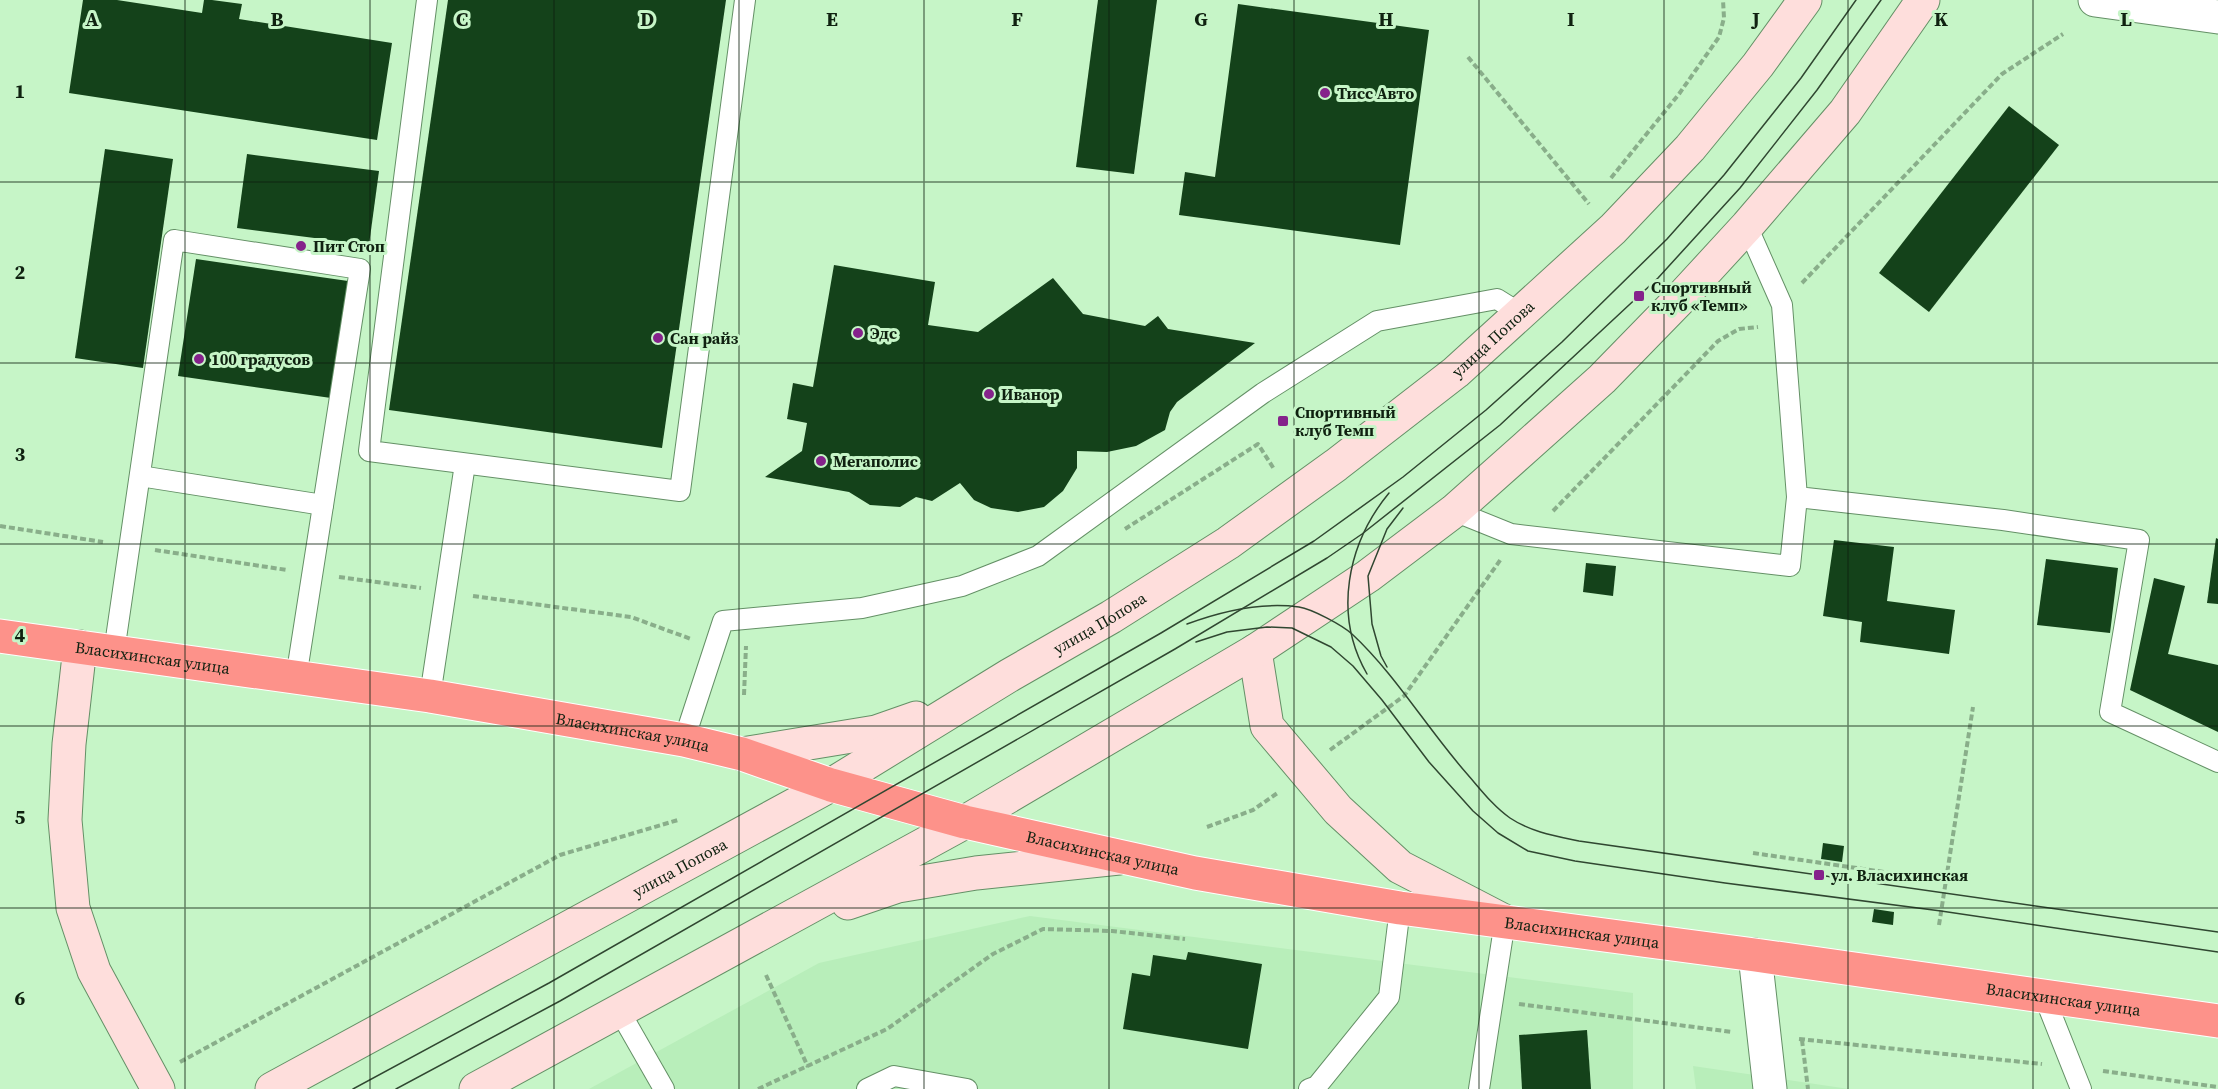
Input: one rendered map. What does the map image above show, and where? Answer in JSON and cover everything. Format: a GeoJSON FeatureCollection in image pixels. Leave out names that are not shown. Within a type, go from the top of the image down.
{"type":"FeatureCollection","features":[{"type":"Feature","properties":{"kind":"highway","name":"Власихинская улица"},"geometry":{"type":"LineString","coordinates":[[0,636],[430,696],[684,740],[741,754],[831,785],[965,822],[1194,873],[1400,908],[1755,955],[2218,1021]]}},
{"type":"Feature","properties":{"kind":"main road","name":"улица Попова"},"geometry":{"type":"LineString","coordinates":[[272,1089],[831,785],[1010,675],[1111,617],[1228,543],[1336,465],[1456,372],[1613,229],[1690,148],[1758,65],[1805,0]]}},
{"type":"Feature","properties":{"kind":"main road"},"geometry":{"type":"LineString","coordinates":[[476,1089],[965,822],[1255,651],[1368,576],[1454,511],[1602,379],[1679,300],[1747,226],[1845,112],[1923,0]]}},
{"type":"Feature","properties":{"kind":"main road"},"geometry":{"type":"LineString","coordinates":[[80,647],[69,744],[65,820],[73,908],[94,971],[155,1083]]}},
{"type":"Feature","properties":{"kind":"main road"},"geometry":{"type":"LineString","coordinates":[[1255,651],[1267,726],[1338,810],[1400,867],[1506,921]]}},
{"type":"Feature","properties":{"kind":"main road"},"geometry":{"type":"LineString","coordinates":[[741,754],[876,732],[925,715],[1010,675]]}},
{"type":"Feature","properties":{"kind":"main road"},"geometry":{"type":"LineString","coordinates":[[774,926],[898,886],[976,873],[1120,858]]}},
{"type":"Feature","properties":{"kind":"street"},"geometry":{"type":"LineString","coordinates":[[2095,0],[2218,17]]}},
{"type":"Feature","properties":{"kind":"street"},"geometry":{"type":"LineString","coordinates":[[1755,955],[1770,1089]]}},
{"type":"Feature","properties":{"kind":"lane"},"geometry":{"type":"LineString","coordinates":[[427,0],[369,451],[680,491],[746,0]]}},
{"type":"Feature","properties":{"kind":"lane"},"geometry":{"type":"LineString","coordinates":[[1454,511],[1511,534],[1790,566],[1797,497],[1782,305],[1747,226]]}},
{"type":"Feature","properties":{"kind":"lane"},"geometry":{"type":"LineString","coordinates":[[114,652],[174,240],[360,269],[296,678]]}},
{"type":"Feature","properties":{"kind":"lane"},"geometry":{"type":"LineString","coordinates":[[684,740],[723,621],[862,608],[962,586],[1038,556],[1263,393],[1377,321],[1497,299],[1521,314]]}},
{"type":"Feature","properties":{"kind":"lane"},"geometry":{"type":"LineString","coordinates":[[430,696],[465,464]]}},
{"type":"Feature","properties":{"kind":"lane"},"geometry":{"type":"LineString","coordinates":[[140,477],[323,505]]}},
{"type":"Feature","properties":{"kind":"lane"},"geometry":{"type":"LineString","coordinates":[[1797,497],[2003,520],[2139,540],[2110,711],[2218,762]]}},
{"type":"Feature","properties":{"kind":"lane"},"geometry":{"type":"LineString","coordinates":[[1310,1089],[1317,1086],[1389,997],[1400,908]]}},
{"type":"Feature","properties":{"kind":"lane"},"geometry":{"type":"LineString","coordinates":[[1479,1089],[1506,921]]}},
{"type":"Feature","properties":{"kind":"lane"},"geometry":{"type":"LineString","coordinates":[[2044,996],[2080,1089]]}},
{"type":"Feature","properties":{"kind":"lane"},"geometry":{"type":"LineString","coordinates":[[620,1012],[664,1089]]}},
{"type":"Feature","properties":{"kind":"lane"},"geometry":{"type":"LineString","coordinates":[[867,1089],[894,1076],[967,1089]]}},
{"type":"Feature","properties":{"kind":"path"},"geometry":{"type":"LineString","coordinates":[[1605,186],[1678,94],[1719,37],[1724,18],[1723,0]]}},
{"type":"Feature","properties":{"kind":"path"},"geometry":{"type":"LineString","coordinates":[[1719,341],[1739,329],[1765,327],[1782,305],[2002,74],[2063,34]]}},
{"type":"Feature","properties":{"kind":"path"},"geometry":{"type":"LineString","coordinates":[[1468,57],[1590,205],[1597,195]]}},
{"type":"Feature","properties":{"kind":"path"},"geometry":{"type":"LineString","coordinates":[[0,526],[313,574],[631,617],[714,648],[745,646]]}},
{"type":"Feature","properties":{"kind":"path"},"geometry":{"type":"LineString","coordinates":[[1939,925],[1973,707]]}},
{"type":"Feature","properties":{"kind":"path"},"geometry":{"type":"LineString","coordinates":[[1207,827],[1252,810],[1279,791]]}},
{"type":"Feature","properties":{"kind":"path"},"geometry":{"type":"LineString","coordinates":[[155,1083],[560,855],[678,820]]}},
{"type":"Feature","properties":{"kind":"path"},"geometry":{"type":"LineString","coordinates":[[1753,853],[1946,881]]}},
{"type":"Feature","properties":{"kind":"path"},"geometry":{"type":"LineString","coordinates":[[758,1089],[887,1029],[993,954],[1043,929],[1112,931],[1185,939]]}},
{"type":"Feature","properties":{"kind":"path"},"geometry":{"type":"LineString","coordinates":[[766,975],[808,1067]]}},
{"type":"Feature","properties":{"kind":"path"},"geometry":{"type":"LineString","coordinates":[[1493,1000],[1764,1036],[2072,1067],[2216,1088]]}},
{"type":"Feature","properties":{"kind":"path"},"geometry":{"type":"LineString","coordinates":[[1802,1040],[1808,1089]]}},
{"type":"Feature","properties":{"kind":"shaded area"},"geometry":{"type":"Polygon","coordinates":[[[1030,916],[1633,993],[1633,1089],[589,1089],[819,963],[1030,916]]]}},
{"type":"Feature","properties":{"kind":"shaded area"},"geometry":{"type":"Polygon","coordinates":[[[1693,1066],[1849,1089],[1696,1089],[1693,1066]]]}},
{"type":"Feature","properties":{"kind":"building"},"geometry":{"type":"Polygon","coordinates":[[[83,0],[117,0],[202,13],[204,0],[242,4],[239,19],[392,43],[377,140],[69,93],[83,0]]]}},
{"type":"Feature","properties":{"kind":"building"},"geometry":{"type":"Polygon","coordinates":[[[448,0],[726,0],[662,448],[389,410],[448,0]]]}},
{"type":"Feature","properties":{"kind":"building"},"geometry":{"type":"Polygon","coordinates":[[[1098,0],[1157,0],[1134,174],[1076,167],[1098,0]]]}},
{"type":"Feature","properties":{"kind":"building"},"geometry":{"type":"Polygon","coordinates":[[[1238,4],[1429,30],[1400,245],[1179,215],[1185,172],[1215,177],[1238,4]]]}},
{"type":"Feature","properties":{"kind":"building"},"geometry":{"type":"Polygon","coordinates":[[[2009,106],[2059,145],[1929,312],[1879,273],[2009,106]]]}},
{"type":"Feature","properties":{"kind":"building"},"geometry":{"type":"Polygon","coordinates":[[[105,149],[173,159],[143,368],[75,358],[105,149]]]}},
{"type":"Feature","properties":{"kind":"building"},"geometry":{"type":"Polygon","coordinates":[[[247,154],[379,171],[369,245],[237,228],[247,154]]]}},
{"type":"Feature","properties":{"kind":"building"},"geometry":{"type":"Polygon","coordinates":[[[196,259],[348,281],[331,398],[178,376],[196,259]]]}},
{"type":"Feature","properties":{"kind":"building","name":"Иванор"},"geometry":{"type":"Polygon","coordinates":[[[834,265],[935,282],[928,325],[978,332],[1053,278],[1083,314],[1145,326],[1158,316],[1168,329],[1255,343],[1177,402],[1170,412],[1165,430],[1136,446],[1107,452],[1077,451],[1077,468],[1063,491],[1044,507],[1018,512],[991,508],[974,500],[960,483],[932,501],[916,497],[900,507],[870,505],[849,492],[765,477],[802,451],[807,423],[787,419],[793,383],[813,387],[834,265]]]}},
{"type":"Feature","properties":{"kind":"building"},"geometry":{"type":"Polygon","coordinates":[[[2216,538],[2218,539],[2218,604],[2207,603],[2216,538]]]}},
{"type":"Feature","properties":{"kind":"building"},"geometry":{"type":"Polygon","coordinates":[[[1834,540],[1894,547],[1887,601],[1955,610],[1949,654],[1860,642],[1862,622],[1823,616],[1834,540]]]}},
{"type":"Feature","properties":{"kind":"building"},"geometry":{"type":"Polygon","coordinates":[[[2046,559],[2118,568],[2110,633],[2037,625],[2046,559]]]}},
{"type":"Feature","properties":{"kind":"building"},"geometry":{"type":"Polygon","coordinates":[[[1586,563],[1616,566],[1613,596],[1583,592],[1586,563]]]}},
{"type":"Feature","properties":{"kind":"building"},"geometry":{"type":"Polygon","coordinates":[[[2154,578],[2185,586],[2168,654],[2218,665],[2218,732],[2130,690],[2154,578]]]}},
{"type":"Feature","properties":{"kind":"building"},"geometry":{"type":"Polygon","coordinates":[[[1823,843],[1844,846],[1842,862],[1821,859],[1823,843]]]}},
{"type":"Feature","properties":{"kind":"building"},"geometry":{"type":"Polygon","coordinates":[[[1874,909],[1894,912],[1893,925],[1872,922],[1874,909]]]}},
{"type":"Feature","properties":{"kind":"building"},"geometry":{"type":"Polygon","coordinates":[[[1188,952],[1262,964],[1248,1049],[1123,1029],[1132,973],[1150,976],[1153,955],[1186,960],[1188,952]]]}},
{"type":"Feature","properties":{"kind":"building"},"geometry":{"type":"Polygon","coordinates":[[[1587,1030],[1591,1089],[1522,1089],[1519,1035],[1587,1030]]]}},
{"type":"Feature","properties":{"kind":"tram line"},"geometry":{"type":"LineString","coordinates":[[353,1089],[549,983],[1161,633],[1314,541],[1403,477],[1486,410],[1562,342],[1667,239],[1724,175],[1801,78],[1856,0]]}},
{"type":"Feature","properties":{"kind":"tram line"},"geometry":{"type":"LineString","coordinates":[[396,1089],[560,1001],[1175,649],[1327,558],[1362,534],[1500,425],[1658,278],[1740,188],[1817,90],[1881,0]]}},
{"type":"Feature","properties":{"kind":"tram line"},"geometry":{"type":"LineString","coordinates":[[1367,674],[1356,651],[1350,628],[1348,604],[1350,580],[1363,534],[1389,493]]}},
{"type":"Feature","properties":{"kind":"tram line"},"geometry":{"type":"LineString","coordinates":[[1387,667],[1381,656],[1372,624],[1368,576],[1387,529],[1403,508]]}},
{"type":"Feature","properties":{"kind":"tram line"},"geometry":{"type":"LineString","coordinates":[[1187,624],[1214,615],[1270,606],[1305,608],[1334,622],[1352,634],[1383,667],[1453,758],[1493,804],[1518,823],[1543,833],[1579,841],[2218,932]]}},
{"type":"Feature","properties":{"kind":"tram line"},"geometry":{"type":"LineString","coordinates":[[1196,642],[1227,632],[1267,627],[1292,628],[1331,647],[1353,666],[1429,762],[1473,811],[1498,833],[1528,851],[1575,861],[1725,883],[1941,911],[2218,952]]}},
{"type":"Feature","properties":{"kind":"place","name":"Тисс Авто"},"geometry":{"type":"Point","coordinates":[1325,93]}},
{"type":"Feature","properties":{"kind":"place","name":"Пит Стоп"},"geometry":{"type":"Point","coordinates":[301,246]}},
{"type":"Feature","properties":{"kind":"place","name":"Спортивный клуб «Темп»"},"geometry":{"type":"Point","coordinates":[1639,296]}},
{"type":"Feature","properties":{"kind":"place","name":"Эдс"},"geometry":{"type":"Point","coordinates":[858,333]}},
{"type":"Feature","properties":{"kind":"place","name":"Сан райз"},"geometry":{"type":"Point","coordinates":[658,338]}},
{"type":"Feature","properties":{"kind":"place","name":"100 градусов"},"geometry":{"type":"Point","coordinates":[199,359]}},
{"type":"Feature","properties":{"kind":"place","name":"Иванор"},"geometry":{"type":"Point","coordinates":[989,394]}},
{"type":"Feature","properties":{"kind":"place","name":"Спортивный клуб Темп"},"geometry":{"type":"Point","coordinates":[1283,421]}},
{"type":"Feature","properties":{"kind":"place","name":"Мегаполис"},"geometry":{"type":"Point","coordinates":[821,461]}},
{"type":"Feature","properties":{"kind":"place","name":"ул. Власихинская"},"geometry":{"type":"Point","coordinates":[1819,875]}}]}
